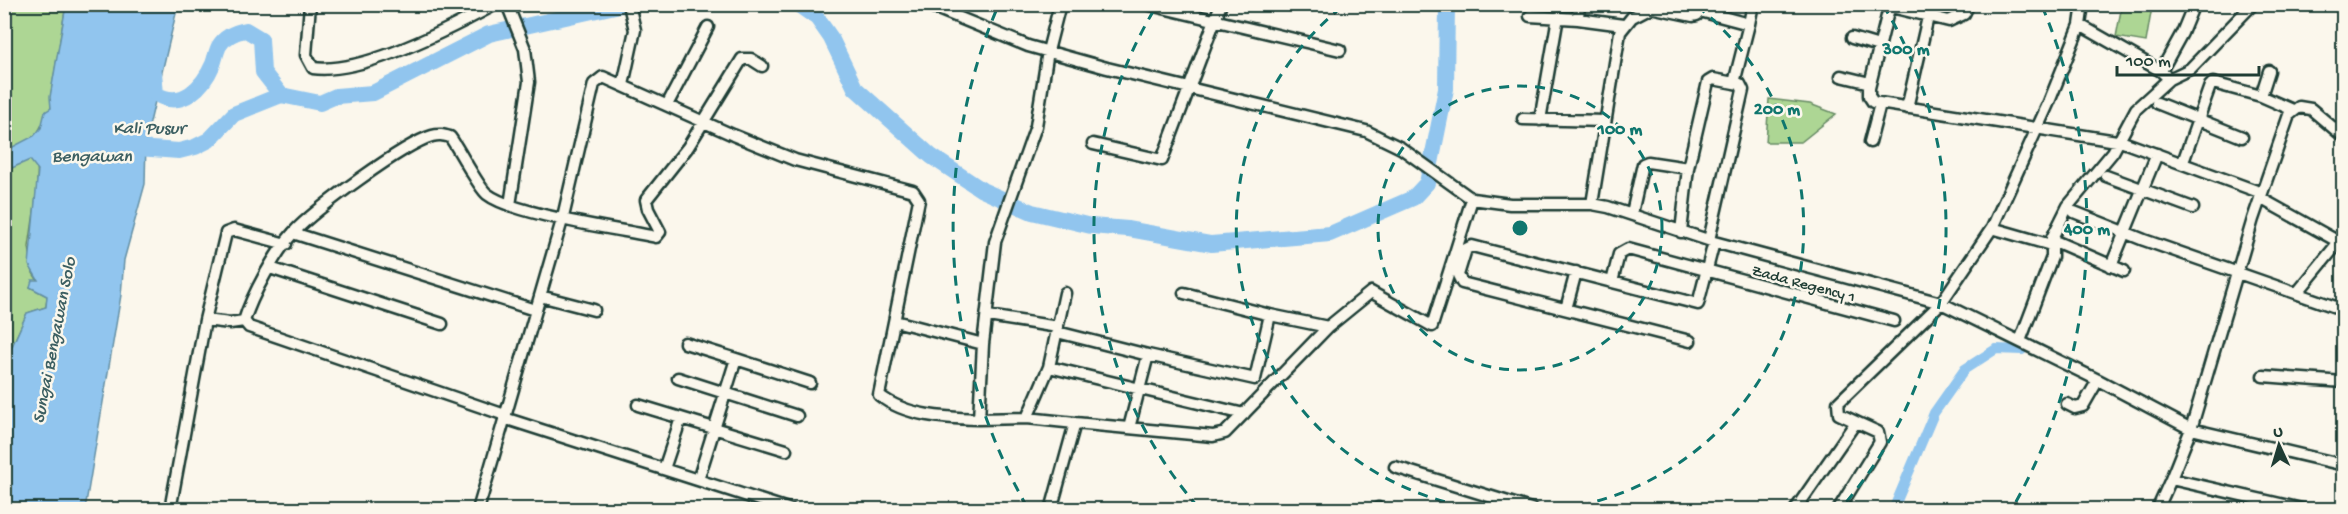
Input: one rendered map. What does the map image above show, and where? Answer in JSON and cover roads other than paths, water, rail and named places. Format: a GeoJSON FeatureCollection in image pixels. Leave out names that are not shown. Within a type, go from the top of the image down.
{"type":"FeatureCollection","features":[{"type":"Feature","properties":{"kind":"street"},"geometry":{"type":"LineString","coordinates":[[310,4],[306,55],[313,68],[326,70],[400,51],[496,4]]}},
{"type":"Feature","properties":{"kind":"street"},"geometry":{"type":"LineString","coordinates":[[507,4],[525,49],[529,82],[510,205]]}},
{"type":"Feature","properties":{"kind":"street"},"geometry":{"type":"LineString","coordinates":[[926,4],[1008,39],[1048,51],[1366,131],[1409,153],[1472,199],[1509,204],[1592,204],[1632,213],[1712,241],[1941,303],[2098,380],[2191,429],[2343,465]]}},
{"type":"Feature","properties":{"kind":"street"},"geometry":{"type":"LineString","coordinates":[[979,419],[983,344],[996,242],[1036,126],[1048,51],[1060,4]]}},
{"type":"Feature","properties":{"kind":"street"},"geometry":{"type":"LineString","coordinates":[[1146,4],[1340,50]]}},
{"type":"Feature","properties":{"kind":"street"},"geometry":{"type":"LineString","coordinates":[[1093,144],[1162,160],[1221,4]]}},
{"type":"Feature","properties":{"kind":"street"},"geometry":{"type":"LineString","coordinates":[[1578,19],[1579,4]]}},
{"type":"Feature","properties":{"kind":"street"},"geometry":{"type":"LineString","coordinates":[[1734,83],[1754,4]]}},
{"type":"Feature","properties":{"kind":"street"},"geometry":{"type":"LineString","coordinates":[[1969,4],[1964,14],[1956,20],[1930,10],[1886,5],[1870,83],[1869,96],[1873,102],[2124,142],[2183,162],[2261,196],[2341,240],[2297,293]]}},
{"type":"Feature","properties":{"kind":"street"},"geometry":{"type":"LineString","coordinates":[[2020,341],[2052,257],[2054,243],[2068,206],[2124,142],[2136,109],[2165,75],[2194,4]]}},
{"type":"Feature","properties":{"kind":"street"},"geometry":{"type":"LineString","coordinates":[[2080,25],[2165,75],[2190,69],[2253,4]]}},
{"type":"Feature","properties":{"kind":"street"},"geometry":{"type":"LineString","coordinates":[[1838,510],[1880,442],[1878,432],[1839,414],[1838,403],[1941,303],[1992,228],[2080,25],[2079,5]]}},
{"type":"Feature","properties":{"kind":"street"},"geometry":{"type":"LineString","coordinates":[[1592,204],[1623,25],[1632,17],[1656,6],[1693,16],[1701,8],[1749,24]]}},
{"type":"Feature","properties":{"kind":"street"},"geometry":{"type":"LineString","coordinates":[[623,85],[635,22],[630,9]]}},
{"type":"Feature","properties":{"kind":"street"},"geometry":{"type":"LineString","coordinates":[[1907,108],[1930,10]]}},
{"type":"Feature","properties":{"kind":"street"},"geometry":{"type":"LineString","coordinates":[[1530,16],[1623,25]]}},
{"type":"Feature","properties":{"kind":"street"},"geometry":{"type":"LineString","coordinates":[[1540,120],[1558,17]]}},
{"type":"Feature","properties":{"kind":"street"},"geometry":{"type":"LineString","coordinates":[[667,105],[708,27]]}},
{"type":"Feature","properties":{"kind":"street"},"geometry":{"type":"LineString","coordinates":[[1852,38],[1879,46]]}},
{"type":"Feature","properties":{"kind":"street"},"geometry":{"type":"LineString","coordinates":[[244,321],[270,268],[293,233],[357,181],[430,136],[441,134],[450,137],[485,193],[510,205],[659,236],[660,232],[646,200],[673,169],[742,59],[751,59],[762,66]]}},
{"type":"Feature","properties":{"kind":"street"},"geometry":{"type":"LineString","coordinates":[[2261,96],[2269,71]]}},
{"type":"Feature","properties":{"kind":"street"},"geometry":{"type":"LineString","coordinates":[[1841,76],[1870,83]]}},
{"type":"Feature","properties":{"kind":"street"},"geometry":{"type":"LineString","coordinates":[[478,510],[563,217],[594,84],[603,77],[795,160],[914,191],[918,194],[910,253],[879,395],[899,406],[939,417],[1027,418],[1213,436],[1225,433],[1328,327],[1371,292],[1432,326],[1472,199]]}},
{"type":"Feature","properties":{"kind":"street"},"geometry":{"type":"LineString","coordinates":[[1681,232],[1689,168],[1708,82],[1713,79],[1740,84],[1743,90],[1698,304],[1472,246],[1466,249],[1458,275],[1462,283],[1690,341]]}},
{"type":"Feature","properties":{"kind":"street"},"geometry":{"type":"LineString","coordinates":[[2183,162],[2213,83],[2261,96],[2293,110]]}},
{"type":"Feature","properties":{"kind":"street"},"geometry":{"type":"LineString","coordinates":[[2157,103],[2242,137]]}},
{"type":"Feature","properties":{"kind":"street"},"geometry":{"type":"LineString","coordinates":[[1870,142],[1880,104]]}},
{"type":"Feature","properties":{"kind":"street"},"geometry":{"type":"LineString","coordinates":[[2157,510],[2191,429],[2236,273],[2261,196],[2293,110],[2299,107],[2311,109],[2343,136]]}},
{"type":"Feature","properties":{"kind":"street"},"geometry":{"type":"LineString","coordinates":[[1523,119],[1605,122]]}},
{"type":"Feature","properties":{"kind":"street"},"geometry":{"type":"LineString","coordinates":[[2111,266],[2157,154]]}},
{"type":"Feature","properties":{"kind":"street"},"geometry":{"type":"LineString","coordinates":[[1632,213],[1643,164],[1648,162],[1689,168]]}},
{"type":"Feature","properties":{"kind":"street"},"geometry":{"type":"LineString","coordinates":[[2106,176],[2193,208]]}},
{"type":"Feature","properties":{"kind":"street"},"geometry":{"type":"LineString","coordinates":[[2074,212],[2236,273],[2343,310]]}},
{"type":"Feature","properties":{"kind":"street"},"geometry":{"type":"LineString","coordinates":[[1992,228],[2054,243],[2124,271]]}},
{"type":"Feature","properties":{"kind":"street"},"geometry":{"type":"LineString","coordinates":[[170,510],[205,320],[226,233],[234,230],[286,244]]}},
{"type":"Feature","properties":{"kind":"street"},"geometry":{"type":"LineString","coordinates":[[293,233],[536,310]]}},
{"type":"Feature","properties":{"kind":"street","name":"Zada Regency 1"},"geometry":{"type":"LineString","coordinates":[[1612,282],[1622,250],[1894,321]]}},
{"type":"Feature","properties":{"kind":"street"},"geometry":{"type":"LineString","coordinates":[[270,268],[442,324]]}},
{"type":"Feature","properties":{"kind":"street"},"geometry":{"type":"LineString","coordinates":[[1566,309],[1576,272]]}},
{"type":"Feature","properties":{"kind":"street"},"geometry":{"type":"LineString","coordinates":[[1027,418],[1049,367],[1065,293]]}},
{"type":"Feature","properties":{"kind":"street"},"geometry":{"type":"LineString","coordinates":[[1184,293],[1328,327]]}},
{"type":"Feature","properties":{"kind":"street"},"geometry":{"type":"LineString","coordinates":[[540,296],[594,310]]}},
{"type":"Feature","properties":{"kind":"street"},"geometry":{"type":"LineString","coordinates":[[1255,379],[1270,315]]}},
{"type":"Feature","properties":{"kind":"street"},"geometry":{"type":"LineString","coordinates":[[988,316],[1058,329],[1148,355],[1255,379],[1273,386]]}},
{"type":"Feature","properties":{"kind":"street"},"geometry":{"type":"LineString","coordinates":[[205,320],[230,323],[244,321]]}},
{"type":"Feature","properties":{"kind":"street"},"geometry":{"type":"LineString","coordinates":[[244,321],[249,327],[505,417],[791,510]]}},
{"type":"Feature","properties":{"kind":"street"},"geometry":{"type":"LineString","coordinates":[[895,321],[983,344]]}},
{"type":"Feature","properties":{"kind":"street"},"geometry":{"type":"LineString","coordinates":[[685,343],[810,382]]}},
{"type":"Feature","properties":{"kind":"street"},"geometry":{"type":"LineString","coordinates":[[1129,428],[1148,355]]}},
{"type":"Feature","properties":{"kind":"street"},"geometry":{"type":"LineString","coordinates":[[698,480],[736,359]]}},
{"type":"Feature","properties":{"kind":"street"},"geometry":{"type":"LineString","coordinates":[[1049,367],[1244,414]]}},
{"type":"Feature","properties":{"kind":"street"},"geometry":{"type":"LineString","coordinates":[[2263,376],[2343,382]]}},
{"type":"Feature","properties":{"kind":"street"},"geometry":{"type":"LineString","coordinates":[[678,378],[797,416]]}},
{"type":"Feature","properties":{"kind":"street"},"geometry":{"type":"LineString","coordinates":[[2067,404],[2075,408],[2083,406],[2098,380]]}},
{"type":"Feature","properties":{"kind":"street"},"geometry":{"type":"LineString","coordinates":[[638,405],[786,450]]}},
{"type":"Feature","properties":{"kind":"street"},"geometry":{"type":"LineString","coordinates":[[664,469],[681,418]]}},
{"type":"Feature","properties":{"kind":"street"},"geometry":{"type":"LineString","coordinates":[[1795,510],[1856,422]]}},
{"type":"Feature","properties":{"kind":"street"},"geometry":{"type":"LineString","coordinates":[[1051,510],[1076,423]]}},
{"type":"Feature","properties":{"kind":"street"},"geometry":{"type":"LineString","coordinates":[[1395,467],[1534,510]]}},
{"type":"Feature","properties":{"kind":"street"},"geometry":{"type":"LineString","coordinates":[[2171,479],[2306,510]]}},
{"type":"Feature","properties":{"kind":"water","name":"Bengawan"},"geometry":{"type":"Polygon","coordinates":[[[66,5],[178,5],[146,139],[145,184],[124,260],[121,295],[85,509],[5,509],[5,362],[27,313],[46,307],[47,296],[30,287],[32,280],[38,280],[29,265],[38,170],[30,160],[5,171],[5,151],[34,136],[41,128],[45,112],[51,108],[50,97],[66,5]]]}},
{"type":"Feature","properties":{"kind":"waterway"},"geometry":{"type":"LineString","coordinates":[[281,95],[320,103],[336,96],[373,93],[489,34],[624,4]]}},
{"type":"Feature","properties":{"kind":"waterway"},"geometry":{"type":"LineString","coordinates":[[797,4],[817,18],[831,38],[855,88],[931,156],[982,190],[1032,212],[1091,226],[1128,229],[1211,244],[1330,234],[1413,198],[1427,183],[1446,89],[1447,4]]}},
{"type":"Feature","properties":{"kind":"waterway"},"geometry":{"type":"LineString","coordinates":[[154,73],[156,94],[166,98],[183,98],[204,81],[221,43],[231,35],[246,30],[261,39],[263,72],[281,95]]}},
{"type":"Feature","properties":{"kind":"waterway"},"geometry":{"type":"LineString","coordinates":[[2168,86],[2189,75]]}},
{"type":"Feature","properties":{"kind":"waterway","name":"Kali Pusur"},"geometry":{"type":"LineString","coordinates":[[124,147],[179,151],[195,147],[209,140],[234,114],[281,95]]}},
{"type":"Feature","properties":{"kind":"waterway"},"geometry":{"type":"LineString","coordinates":[[2028,337],[2036,314]]}},
{"type":"Feature","properties":{"kind":"waterway"},"geometry":{"type":"LineString","coordinates":[[1893,510],[1934,413],[1965,369],[1996,349],[2022,350]]}},
{"type":"Feature","properties":{"kind":"water label","name":"Sungai Bengawan Solo"},"geometry":{"type":"Point","coordinates":[53,340]}}]}
